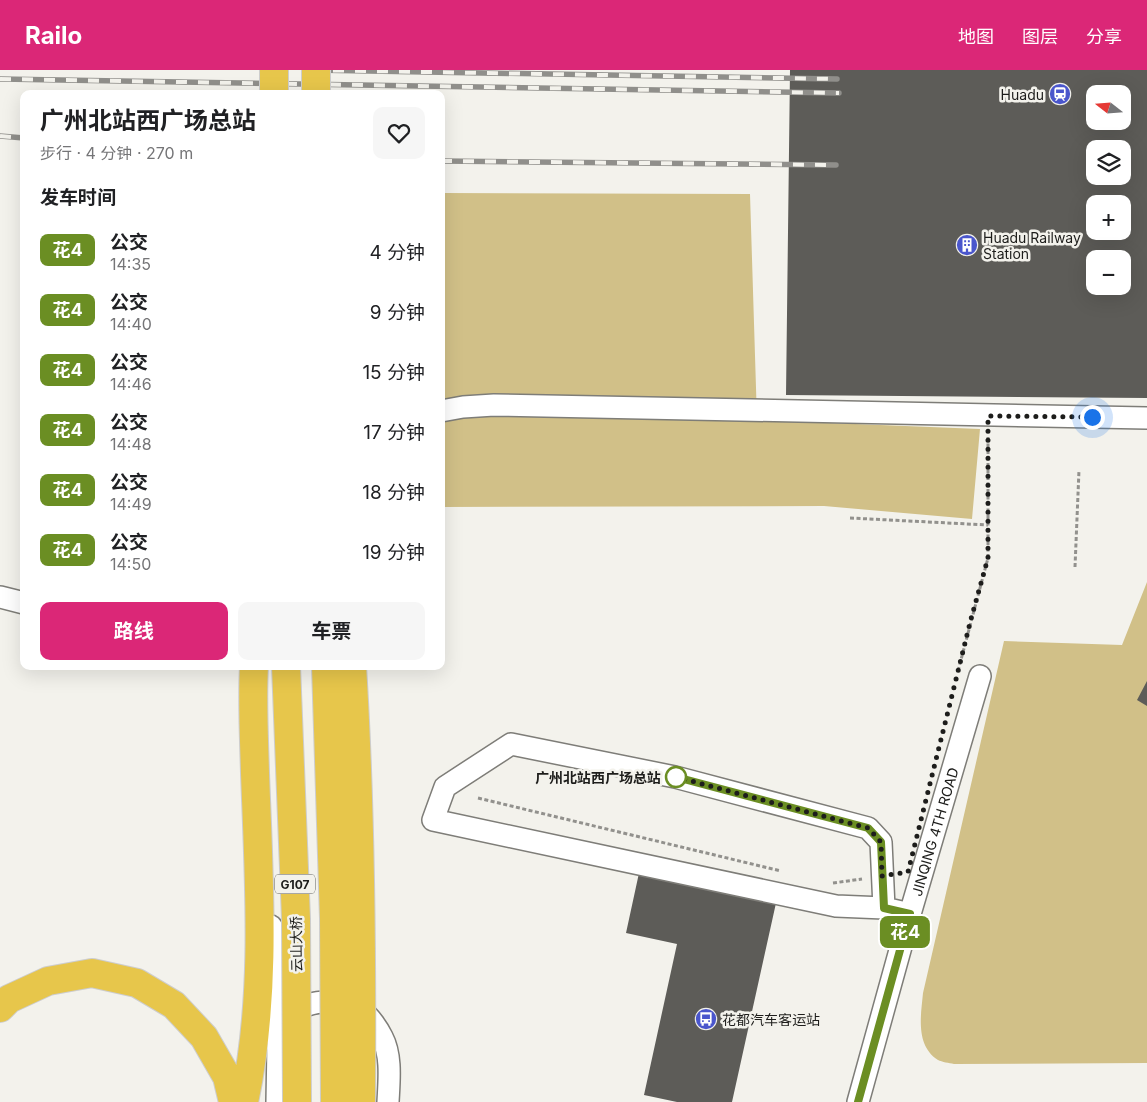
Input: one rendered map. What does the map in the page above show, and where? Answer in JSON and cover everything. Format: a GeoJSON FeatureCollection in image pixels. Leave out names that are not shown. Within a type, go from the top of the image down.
{"type":"FeatureCollection","features":[{"type":"Feature","properties":{"kind":"highway"},"geometry":{"type":"LineString","coordinates":[[274,70],[274,90]]}},
{"type":"Feature","properties":{"kind":"highway"},"geometry":{"type":"LineString","coordinates":[[316,70],[316,90]]}},
{"type":"Feature","properties":{"kind":"highway"},"geometry":{"type":"LineString","coordinates":[[244,1102],[251,1069],[256,1027],[260,940],[254,730],[255,670]]}},
{"type":"Feature","properties":{"kind":"highway","name":"云山大桥"},"geometry":{"type":"LineString","coordinates":[[286,670],[296,919],[297,1102]]}},
{"type":"Feature","properties":{"kind":"highway","name":"G107"},"geometry":{"type":"LineString","coordinates":[[326,670],[334,918],[335,1102]]}},
{"type":"Feature","properties":{"kind":"highway"},"geometry":{"type":"LineString","coordinates":[[352,670],[360,823],[362,928],[361,1102]]}},
{"type":"Feature","properties":{"kind":"highway"},"geometry":{"type":"LineString","coordinates":[[0,1008],[9,999],[48,981],[57,979],[92,973],[136,982],[174,1004],[204,1037],[230,1090]]}},
{"type":"Feature","properties":{"kind":"street"},"geometry":{"type":"LineString","coordinates":[[445,410],[494,405],[1147,418]]}},
{"type":"Feature","properties":{"kind":"street"},"geometry":{"type":"LineString","coordinates":[[0,598],[20,602]]}},
{"type":"Feature","properties":{"kind":"street"},"geometry":{"type":"LineString","coordinates":[[255,670],[278,1044],[277,1102]]}},
{"type":"Feature","properties":{"kind":"street","name":"JINQING 4TH ROAD"},"geometry":{"type":"LineString","coordinates":[[858,1102],[910,914],[980,676]]}},
{"type":"Feature","properties":{"kind":"street"},"geometry":{"type":"LineString","coordinates":[[884,908],[881,842],[868,828],[676,777],[511,744],[445,787],[433,820],[836,906],[884,908],[910,914]]}},
{"type":"Feature","properties":{"kind":"street"},"geometry":{"type":"LineString","coordinates":[[278,1044],[283,1025],[291,1015],[305,1005],[327,1002],[354,1008],[364,1013],[375,1026],[386,1048],[389,1064],[388,1102]]}},
{"type":"Feature","properties":{"kind":"path"},"geometry":{"type":"LineString","coordinates":[[956,677],[988,558],[988,416]]}},
{"type":"Feature","properties":{"kind":"path"},"geometry":{"type":"LineString","coordinates":[[1075,567],[1079,470]]}},
{"type":"Feature","properties":{"kind":"path"},"geometry":{"type":"LineString","coordinates":[[850,518],[988,525]]}},
{"type":"Feature","properties":{"kind":"path"},"geometry":{"type":"LineString","coordinates":[[478,798],[790,873]]}},
{"type":"Feature","properties":{"kind":"path"},"geometry":{"type":"LineString","coordinates":[[824,881],[833,883],[882,876]]}},
{"type":"Feature","properties":{"kind":"shaded area"},"geometry":{"type":"Polygon","coordinates":[[[445,193],[750,194],[757,420],[980,429],[972,519],[824,506],[445,507],[445,193]]]}},
{"type":"Feature","properties":{"kind":"shaded area"},"geometry":{"type":"Polygon","coordinates":[[[1147,582],[1147,1063],[954,1064],[938,1060],[931,1054],[923,1038],[921,1020],[923,993],[1004,641],[1122,645],[1147,582]]]}},
{"type":"Feature","properties":{"kind":"building","name":"Huadu Railway Station"},"geometry":{"type":"Polygon","coordinates":[[[790,70],[1147,70],[1147,398],[786,395],[790,70]]]}},
{"type":"Feature","properties":{"kind":"building"},"geometry":{"type":"Polygon","coordinates":[[[1147,681],[1147,706],[1137,700],[1147,681]]]}},
{"type":"Feature","properties":{"kind":"building","name":"花都汽车客运站"},"geometry":{"type":"Polygon","coordinates":[[[639,873],[776,903],[732,1102],[677,1102],[644,1095],[677,944],[626,933],[639,873]]]}},
{"type":"Feature","properties":{"kind":"railway"},"geometry":{"type":"LineString","coordinates":[[311,70],[837,79]]}},
{"type":"Feature","properties":{"kind":"railway"},"geometry":{"type":"LineString","coordinates":[[0,79],[839,93]]}},
{"type":"Feature","properties":{"kind":"railway"},"geometry":{"type":"LineString","coordinates":[[0,136],[20,138]]}},
{"type":"Feature","properties":{"kind":"railway"},"geometry":{"type":"LineString","coordinates":[[445,161],[836,165]]}},
{"type":"Feature","properties":{"kind":"bus line","name":"花4"},"geometry":{"type":"LineString","coordinates":[[676,777],[868,828],[881,842],[884,908],[910,914],[858,1102]]}},
{"type":"Feature","properties":{"kind":"place","name":"Huadu"},"geometry":{"type":"Point","coordinates":[1060,94]}},
{"type":"Feature","properties":{"kind":"place","name":"Huadu Railway Station"},"geometry":{"type":"Point","coordinates":[967,245]}},
{"type":"Feature","properties":{"kind":"place","name":"广州北站西广场总站"},"geometry":{"type":"Point","coordinates":[676,777]}},
{"type":"Feature","properties":{"kind":"place","name":"花都汽车客运站"},"geometry":{"type":"Point","coordinates":[706,1019]}},
{"type":"Feature","properties":{"kind":"route"},"geometry":{"type":"LineString","coordinates":[[676,777],[868,828],[881,842],[882,876],[908,872],[988,558],[988,416],[1092,417]]}}]}
